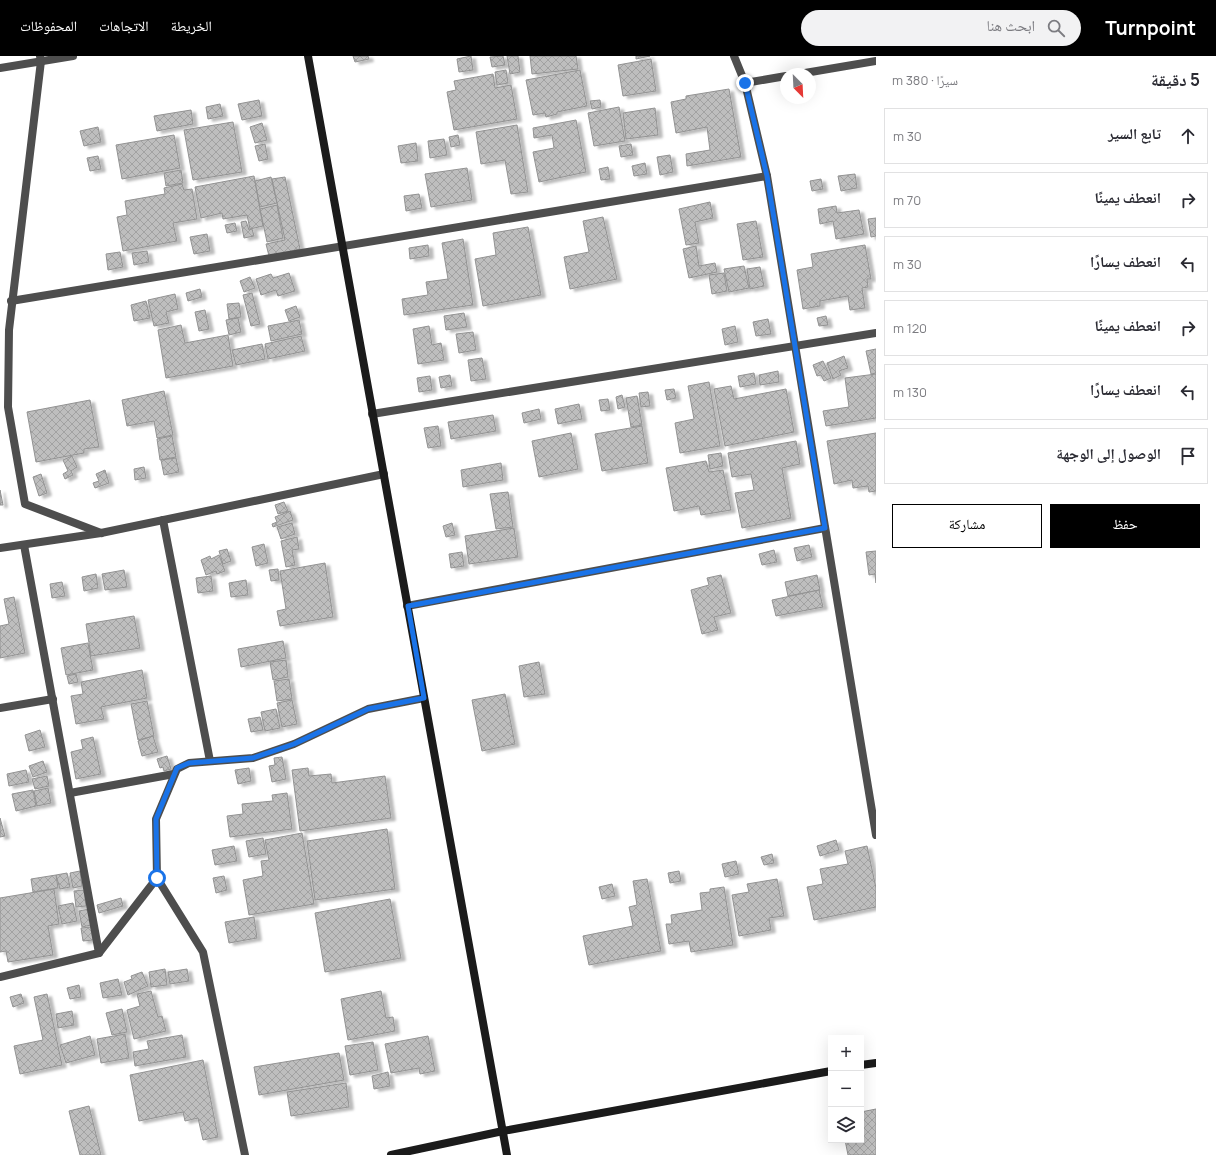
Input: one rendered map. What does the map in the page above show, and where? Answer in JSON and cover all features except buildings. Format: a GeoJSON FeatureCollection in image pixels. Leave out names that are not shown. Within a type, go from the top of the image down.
{"type":"FeatureCollection","features":[{"type":"Feature","properties":{"kind":"street"},"geometry":{"type":"LineString","coordinates":[[0,68],[41,59],[73,56]]}},
{"type":"Feature","properties":{"kind":"street"},"geometry":{"type":"LineString","coordinates":[[308,56],[507,1155]]}},
{"type":"Feature","properties":{"kind":"street"},"geometry":{"type":"LineString","coordinates":[[734,56],[745,83],[767,176],[876,836]]}},
{"type":"Feature","properties":{"kind":"street"},"geometry":{"type":"LineString","coordinates":[[41,59],[11,301],[8,407],[25,504],[101,533]]}},
{"type":"Feature","properties":{"kind":"street"},"geometry":{"type":"LineString","coordinates":[[816,71],[876,61]]}},
{"type":"Feature","properties":{"kind":"street"},"geometry":{"type":"LineString","coordinates":[[745,83],[780,77]]}},
{"type":"Feature","properties":{"kind":"street"},"geometry":{"type":"LineString","coordinates":[[11,301],[767,176]]}},
{"type":"Feature","properties":{"kind":"street"},"geometry":{"type":"LineString","coordinates":[[372,414],[876,333]]}},
{"type":"Feature","properties":{"kind":"street"},"geometry":{"type":"LineString","coordinates":[[0,548],[101,533],[384,474]]}},
{"type":"Feature","properties":{"kind":"street"},"geometry":{"type":"LineString","coordinates":[[163,520],[210,761]]}},
{"type":"Feature","properties":{"kind":"street"},"geometry":{"type":"LineString","coordinates":[[408,606],[825,528]]}},
{"type":"Feature","properties":{"kind":"street"},"geometry":{"type":"LineString","coordinates":[[24,545],[100,953]]}},
{"type":"Feature","properties":{"kind":"street"},"geometry":{"type":"LineString","coordinates":[[245,1155],[203,952],[157,878],[156,819],[177,768],[189,763],[253,758],[294,744],[368,709],[424,698]]}},
{"type":"Feature","properties":{"kind":"street"},"geometry":{"type":"LineString","coordinates":[[0,708],[53,699]]}},
{"type":"Feature","properties":{"kind":"street"},"geometry":{"type":"LineString","coordinates":[[70,793],[174,774]]}},
{"type":"Feature","properties":{"kind":"street"},"geometry":{"type":"LineString","coordinates":[[0,977],[100,953],[157,878]]}},
{"type":"Feature","properties":{"kind":"street"},"geometry":{"type":"LineString","coordinates":[[864,1064],[876,1062]]}},
{"type":"Feature","properties":{"kind":"street"},"geometry":{"type":"LineString","coordinates":[[391,1155],[503,1132],[828,1072]]}},
{"type":"Feature","properties":{"kind":"route"},"geometry":{"type":"LineString","coordinates":[[157,878],[156,819],[177,768],[189,763],[253,758],[294,744],[368,709],[424,698],[408,606],[825,528],[767,176],[745,83]]}}]}
